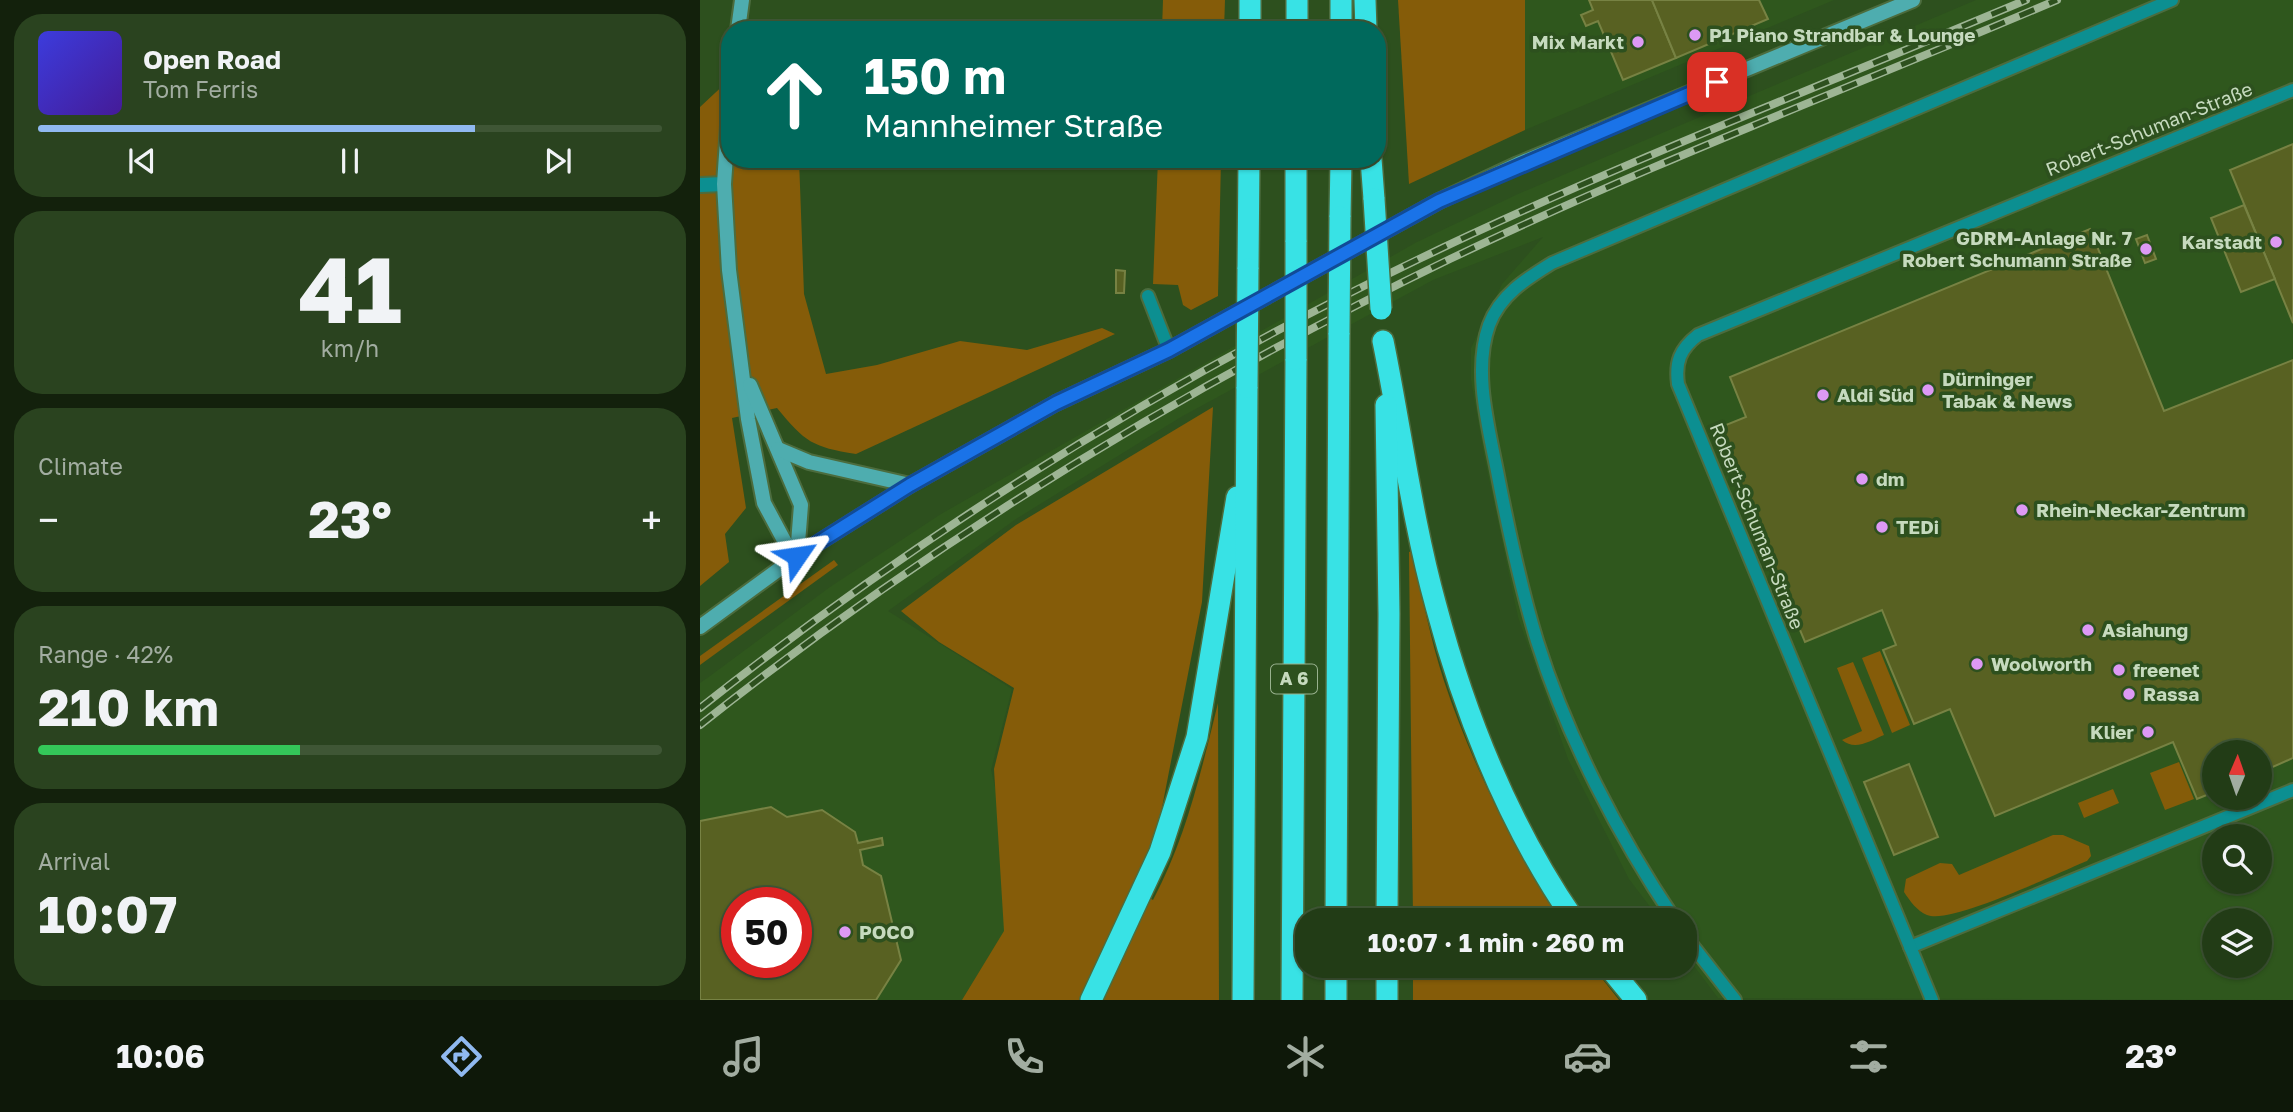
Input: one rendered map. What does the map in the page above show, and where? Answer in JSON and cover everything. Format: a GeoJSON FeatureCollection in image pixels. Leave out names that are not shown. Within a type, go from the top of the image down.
{"type":"FeatureCollection","features":[{"type":"Feature","properties":{"kind":"highway"},"geometry":{"type":"LineString","coordinates":[[1250,0],[1250,21]]}},
{"type":"Feature","properties":{"kind":"highway"},"geometry":{"type":"LineString","coordinates":[[1297,0],[1297,21]]}},
{"type":"Feature","properties":{"kind":"highway"},"geometry":{"type":"LineString","coordinates":[[1341,0],[1341,21]]}},
{"type":"Feature","properties":{"kind":"highway"},"geometry":{"type":"LineString","coordinates":[[1365,0],[1366,21]]}},
{"type":"Feature","properties":{"kind":"highway"},"geometry":{"type":"LineString","coordinates":[[1243,1000],[1249,168]]}},
{"type":"Feature","properties":{"kind":"highway","name":"A 6"},"geometry":{"type":"LineString","coordinates":[[1292,1000],[1296,168]]}},
{"type":"Feature","properties":{"kind":"highway","name":"A 6"},"geometry":{"type":"LineString","coordinates":[[1336,908],[1340,168]]}},
{"type":"Feature","properties":{"kind":"highway"},"geometry":{"type":"LineString","coordinates":[[1372,168],[1383,341],[1389,614],[1387,908]]}},
{"type":"Feature","properties":{"kind":"highway"},"geometry":{"type":"LineString","coordinates":[[1383,341],[1431,587],[1467,707],[1514,815],[1567,908]]}},
{"type":"Feature","properties":{"kind":"highway"},"geometry":{"type":"LineString","coordinates":[[1091,1000],[1160,852],[1197,737],[1247,447]]}},
{"type":"Feature","properties":{"kind":"highway"},"geometry":{"type":"LineString","coordinates":[[1336,978],[1336,1000]]}},
{"type":"Feature","properties":{"kind":"highway"},"geometry":{"type":"LineString","coordinates":[[1387,978],[1387,1000]]}},
{"type":"Feature","properties":{"kind":"highway"},"geometry":{"type":"LineString","coordinates":[[1618,978],[1636,1000]]}},
{"type":"Feature","properties":{"kind":"main road"},"geometry":{"type":"LineString","coordinates":[[739,21],[742,0]]}},
{"type":"Feature","properties":{"kind":"main road"},"geometry":{"type":"LineString","coordinates":[[700,627],[796,557],[910,485],[1056,403],[1169,350],[1439,201],[1518,164],[1913,0]]}},
{"type":"Feature","properties":{"kind":"main road"},"geometry":{"type":"LineString","coordinates":[[725,168],[729,270],[755,465],[764,503],[796,557]]}},
{"type":"Feature","properties":{"kind":"main road"},"geometry":{"type":"LineString","coordinates":[[743,364],[802,505],[796,557]]}},
{"type":"Feature","properties":{"kind":"main road"},"geometry":{"type":"LineString","coordinates":[[778,449],[809,462],[910,485]]}},
{"type":"Feature","properties":{"kind":"street"},"geometry":{"type":"LineString","coordinates":[[700,185],[724,184]]}},
{"type":"Feature","properties":{"kind":"lane"},"geometry":{"type":"LineString","coordinates":[[1668,908],[1617,825],[1561,704],[1538,642],[1492,447],[1482,358],[1489,323],[1511,289],[1552,263],[2172,0]]}},
{"type":"Feature","properties":{"kind":"lane","name":"Robert-Schuman-Straße"},"geometry":{"type":"LineString","coordinates":[[1932,1000],[1678,384],[1676,370],[1681,351],[1698,335],[2293,90]]}},
{"type":"Feature","properties":{"kind":"lane"},"geometry":{"type":"LineString","coordinates":[[1149,296],[1169,350]]}},
{"type":"Feature","properties":{"kind":"lane"},"geometry":{"type":"LineString","coordinates":[[1910,947],[2293,790]]}},
{"type":"Feature","properties":{"kind":"lane"},"geometry":{"type":"LineString","coordinates":[[1697,951],[1735,1000]]}},
{"type":"Feature","properties":{"kind":"shaded area"},"geometry":{"type":"Polygon","coordinates":[[[1163,0],[1225,0],[1224,21],[1162,21],[1163,0]]]}},
{"type":"Feature","properties":{"kind":"shaded area"},"geometry":{"type":"Polygon","coordinates":[[[1398,0],[1525,0],[1525,130],[1409,184],[1398,0]]]}},
{"type":"Feature","properties":{"kind":"shaded area"},"geometry":{"type":"Polygon","coordinates":[[[1525,0],[1834,0],[1525,130],[1525,0]]]}},
{"type":"Feature","properties":{"kind":"shaded area"},"geometry":{"type":"Polygon","coordinates":[[[1976,0],[2293,0],[2293,1000],[1718,998],[1697,970],[1697,908],[1651,908],[1629,879],[1568,759],[1518,617],[1484,455],[1471,380],[1471,348],[1502,284],[1543,237],[1433,280],[1181,417],[1016,519],[888,611],[1012,689],[991,770],[997,795],[1005,931],[962,1000],[700,1000],[700,683],[830,587],[941,514],[1415,243],[1518,194],[1976,0]]]}},
{"type":"Feature","properties":{"kind":"shaded area"},"geometry":{"type":"Polygon","coordinates":[[[721,87],[721,168],[799,168],[804,294],[826,374],[877,365],[960,341],[1027,350],[1102,328],[1115,334],[856,454],[829,449],[810,441],[795,429],[777,408],[732,418],[746,508],[725,534],[729,562],[700,586],[700,107],[721,87]]]}},
{"type":"Feature","properties":{"kind":"shaded area"},"geometry":{"type":"Polygon","coordinates":[[[1158,168],[1221,168],[1218,296],[1191,310],[1183,305],[1178,285],[1153,284],[1158,168]]]}},
{"type":"Feature","properties":{"kind":"shaded area"},"geometry":{"type":"Polygon","coordinates":[[[1213,407],[1202,602],[1145,895],[1153,900],[1175,853],[1192,804],[1218,703],[1219,1000],[962,1000],[1004,931],[994,769],[1014,688],[939,642],[901,611],[1016,525],[1213,407]]]}},
{"type":"Feature","properties":{"kind":"shaded area"},"geometry":{"type":"Polygon","coordinates":[[[1412,551],[1439,665],[1467,743],[1510,834],[1553,908],[1413,908],[1409,552],[1412,551]]]}},
{"type":"Feature","properties":{"kind":"shaded area"},"geometry":{"type":"Polygon","coordinates":[[[834,560],[838,565],[700,665],[700,656],[834,560]]]}},
{"type":"Feature","properties":{"kind":"shaded area"},"geometry":{"type":"Polygon","coordinates":[[[1880,651],[1910,725],[1892,733],[1862,658],[1880,651]]]}},
{"type":"Feature","properties":{"kind":"shaded area"},"geometry":{"type":"Polygon","coordinates":[[[1853,662],[1884,735],[1857,745],[1842,740],[1862,731],[1837,668],[1853,662]]]}},
{"type":"Feature","properties":{"kind":"shaded area"},"geometry":{"type":"Polygon","coordinates":[[[2179,762],[2194,799],[2165,810],[2150,773],[2179,762]]]}},
{"type":"Feature","properties":{"kind":"shaded area"},"geometry":{"type":"Polygon","coordinates":[[[2113,789],[2119,803],[2084,818],[2078,803],[2113,789]]]}},
{"type":"Feature","properties":{"kind":"shaded area"},"geometry":{"type":"Polygon","coordinates":[[[2053,835],[2063,835],[2089,846],[2091,856],[2087,861],[2006,896],[1940,916],[1923,913],[1904,892],[1906,879],[1940,863],[1952,864],[1959,875],[2053,835]]]}},
{"type":"Feature","properties":{"kind":"shaded area"},"geometry":{"type":"Polygon","coordinates":[[[1413,978],[1602,978],[1619,1000],[1413,1000],[1413,978]]]}},
{"type":"Feature","properties":{"kind":"building","name":"Mix Markt"},"geometry":{"type":"Polygon","coordinates":[[[1589,0],[1652,0],[1676,58],[1623,80],[1598,21],[1586,26],[1581,15],[1593,10],[1589,0]]]}},
{"type":"Feature","properties":{"kind":"building"},"geometry":{"type":"Polygon","coordinates":[[[1652,0],[1759,0],[1768,19],[1676,58],[1652,0]]]}},
{"type":"Feature","properties":{"kind":"building","name":"Karstadt"},"geometry":{"type":"Polygon","coordinates":[[[2293,144],[2293,323],[2230,170],[2293,144]]]}},
{"type":"Feature","properties":{"kind":"building"},"geometry":{"type":"Polygon","coordinates":[[[2244,205],[2275,279],[2241,292],[2211,218],[2244,205]]]}},
{"type":"Feature","properties":{"kind":"building","name":"Rhein-Neckar-Zentrum"},"geometry":{"type":"Polygon","coordinates":[[[2090,229],[2164,411],[2293,360],[2293,758],[2272,767],[2272,740],[2202,740],[2202,797],[2197,799],[2173,742],[1995,816],[1950,709],[1914,724],[1883,650],[1896,645],[1882,610],[1805,642],[1716,429],[1746,417],[1730,377],[2090,229]]]}},
{"type":"Feature","properties":{"kind":"building","name":"GDRM-Anlage Nr. 7 Robert Schumann Straße"},"geometry":{"type":"Polygon","coordinates":[[[2147,235],[2156,259],[2145,263],[2136,239],[2147,235]]]}},
{"type":"Feature","properties":{"kind":"building"},"geometry":{"type":"Polygon","coordinates":[[[1116,270],[1125,271],[1124,293],[1116,293],[1116,270]]]}},
{"type":"Feature","properties":{"kind":"building"},"geometry":{"type":"Polygon","coordinates":[[[1909,764],[1938,837],[1894,855],[1864,782],[1909,764]]]}},
{"type":"Feature","properties":{"kind":"building","name":"POCO"},"geometry":{"type":"Polygon","coordinates":[[[771,807],[787,817],[822,810],[855,832],[858,843],[882,838],[883,845],[860,850],[863,865],[881,876],[901,960],[876,1000],[700,1000],[700,821],[771,807]]]}},
{"type":"Feature","properties":{"kind":"railway"},"geometry":{"type":"LineString","coordinates":[[700,708],[784,643],[958,521],[1138,409],[1324,306],[1569,190],[2026,0]]}},
{"type":"Feature","properties":{"kind":"railway"},"geometry":{"type":"LineString","coordinates":[[700,725],[877,593],[1062,471],[1157,414],[1351,308],[1450,259],[1600,191],[2057,0]]}},
{"type":"Feature","properties":{"kind":"place","name":"P1 Piano Strandbar & Lounge"},"geometry":{"type":"Point","coordinates":[1695,35]}},
{"type":"Feature","properties":{"kind":"place","name":"Mix Markt"},"geometry":{"type":"Point","coordinates":[1638,42]}},
{"type":"Feature","properties":{"kind":"place","name":"Karstadt"},"geometry":{"type":"Point","coordinates":[2276,242]}},
{"type":"Feature","properties":{"kind":"place","name":"GDRM-Anlage Nr. 7 Robert Schumann Straße"},"geometry":{"type":"Point","coordinates":[2146,249]}},
{"type":"Feature","properties":{"kind":"place","name":"Dürninger Tabak & News"},"geometry":{"type":"Point","coordinates":[1928,390]}},
{"type":"Feature","properties":{"kind":"place","name":"Aldi Süd"},"geometry":{"type":"Point","coordinates":[1823,395]}},
{"type":"Feature","properties":{"kind":"place","name":"dm"},"geometry":{"type":"Point","coordinates":[1862,479]}},
{"type":"Feature","properties":{"kind":"place","name":"Rhein-Neckar-Zentrum"},"geometry":{"type":"Point","coordinates":[2022,510]}},
{"type":"Feature","properties":{"kind":"place","name":"TEDi"},"geometry":{"type":"Point","coordinates":[1882,527]}},
{"type":"Feature","properties":{"kind":"place","name":"Asiahung"},"geometry":{"type":"Point","coordinates":[2088,630]}},
{"type":"Feature","properties":{"kind":"place","name":"Woolworth"},"geometry":{"type":"Point","coordinates":[1977,664]}},
{"type":"Feature","properties":{"kind":"place","name":"freenet"},"geometry":{"type":"Point","coordinates":[2119,670]}},
{"type":"Feature","properties":{"kind":"place","name":"Rassa"},"geometry":{"type":"Point","coordinates":[2129,694]}},
{"type":"Feature","properties":{"kind":"place","name":"Klier"},"geometry":{"type":"Point","coordinates":[2148,732]}},
{"type":"Feature","properties":{"kind":"place","name":"POCO"},"geometry":{"type":"Point","coordinates":[845,932]}},
{"type":"Feature","properties":{"kind":"route"},"geometry":{"type":"LineString","coordinates":[[797,556],[910,485],[1056,403],[1169,350],[1439,201],[1518,164],[1717,82]]}}]}
